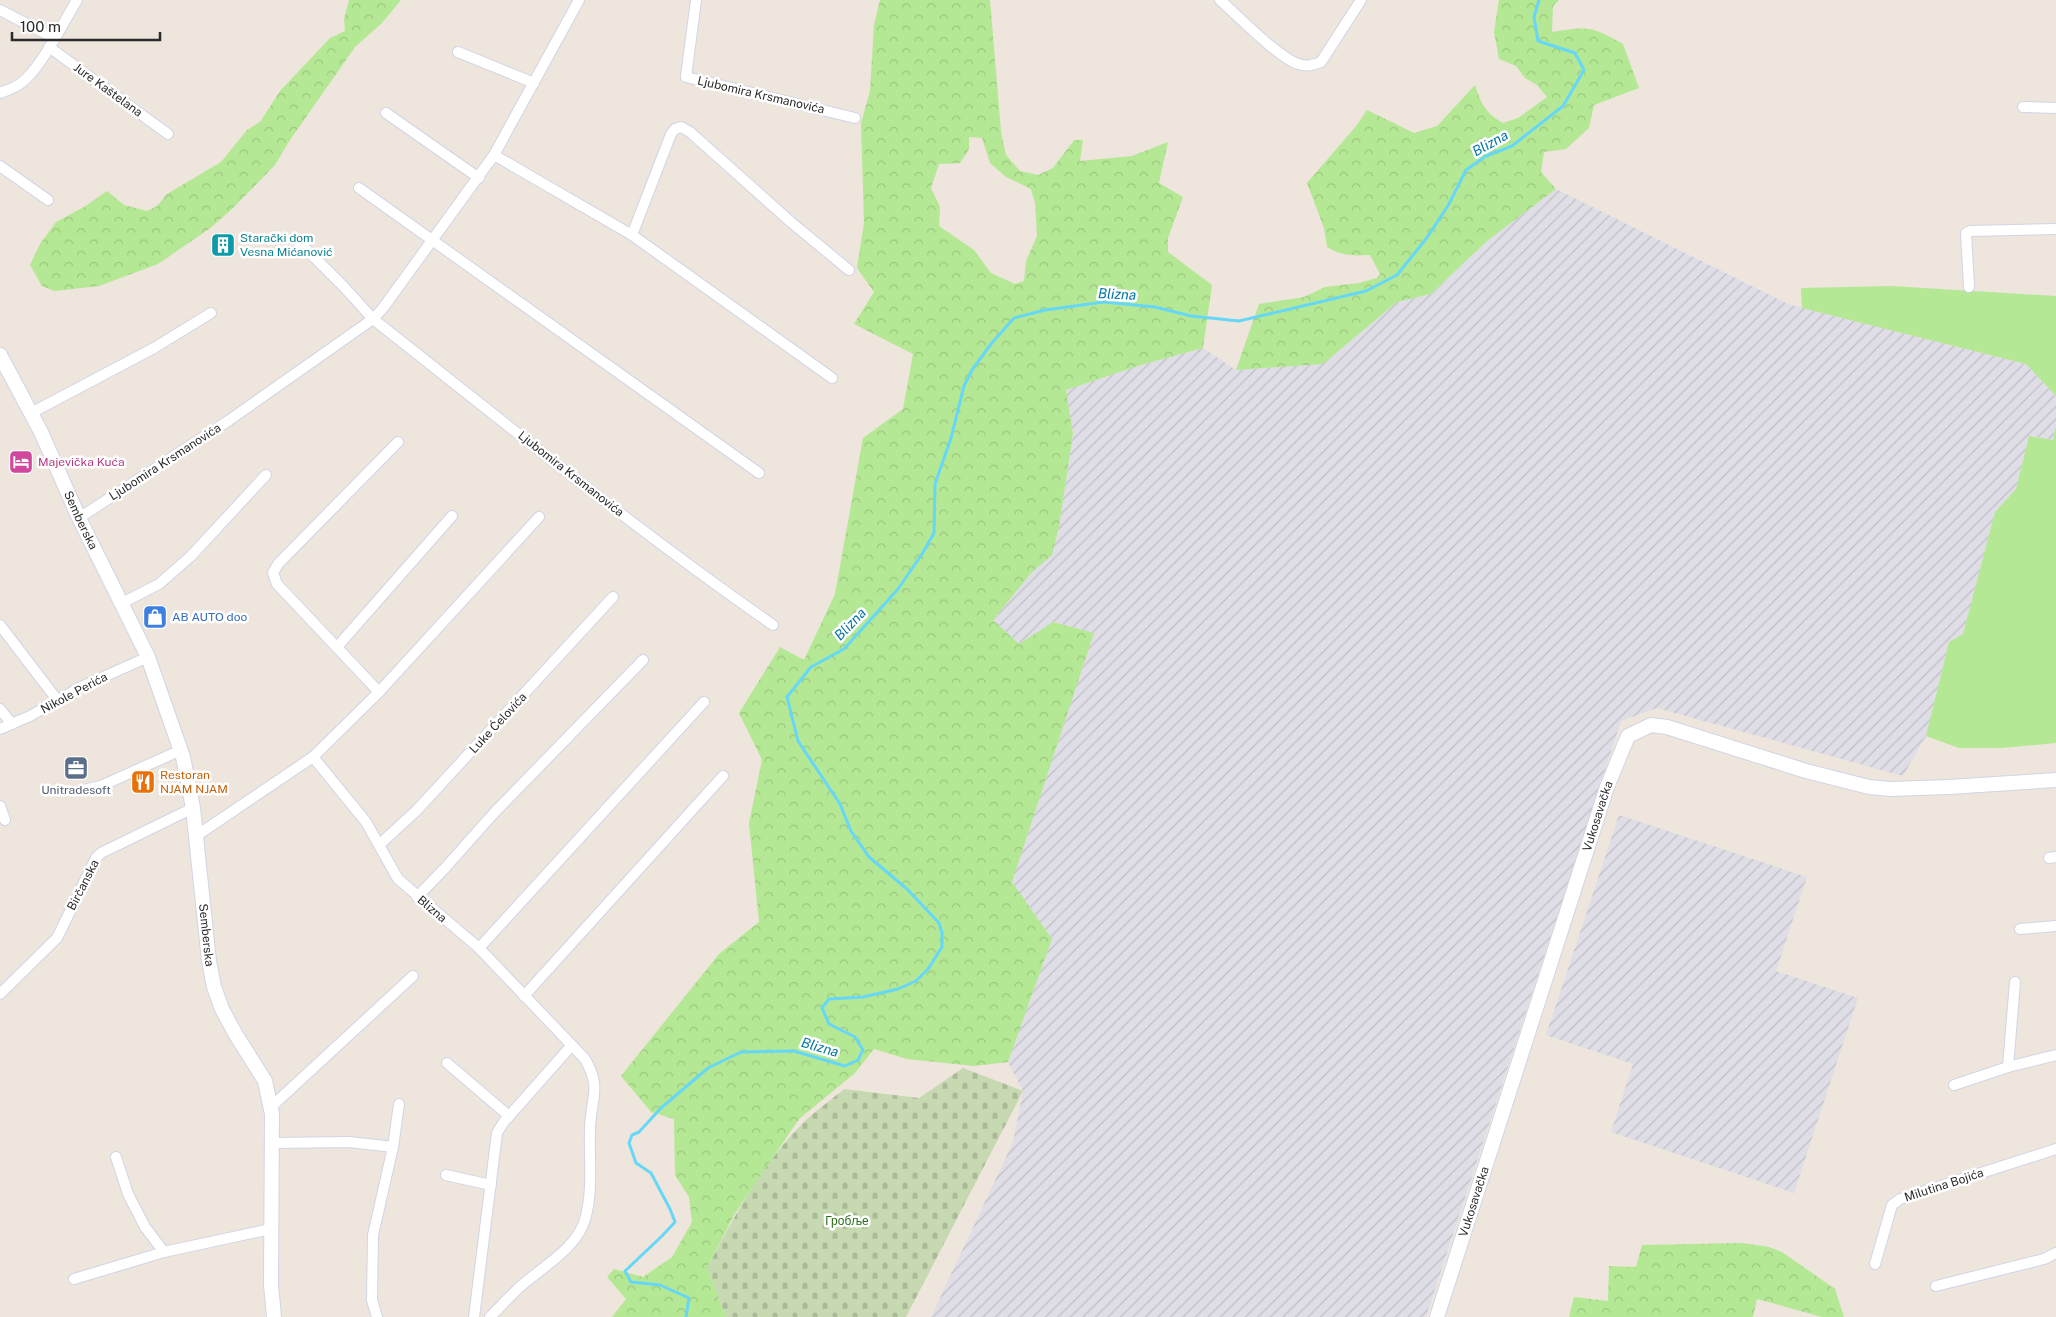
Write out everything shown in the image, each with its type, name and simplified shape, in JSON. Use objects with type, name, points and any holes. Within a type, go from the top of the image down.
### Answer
[{"type":"street","points":[[0,93],[14,88],[26,80],[49,47],[77,0]]},
{"type":"street","name":"Ljubomira Krsmanovića","points":[[79,518],[228,421],[373,319],[400,287],[494,155],[579,0]]},
{"type":"street","name":"Ljubomira Krsmanovića","points":[[696,0],[686,77],[855,118]]},
{"type":"street","points":[[1220,0],[1282,55],[1299,64],[1311,66],[1321,62],[1361,0]]},
{"type":"street","points":[[0,10],[54,38]]},
{"type":"street","name":"Jure Kaštelana","points":[[49,47],[168,134]]},
{"type":"street","points":[[458,52],[534,83]]},
{"type":"street","points":[[2023,107],[2056,108]]},
{"type":"street","points":[[386,114],[479,178]]},
{"type":"street","points":[[632,236],[671,134],[675,129],[681,127],[690,132],[792,224],[849,270]]},
{"type":"street","points":[[494,155],[632,236],[832,378]]},
{"type":"street","points":[[0,166],[48,200]]},
{"type":"street","points":[[360,188],[431,241],[759,473]]},
{"type":"street","points":[[1968,287],[1966,233],[1970,231],[2056,229]]},
{"type":"street","name":"Ljubomira Krsmanovića","points":[[298,241],[373,319],[573,477],[723,590],[773,625]]},
{"type":"street","points":[[32,412],[154,348],[212,313]]},
{"type":"street","name":"Semberska","points":[[0,356],[32,412],[79,518],[148,657],[182,750],[193,808],[209,961],[214,987],[236,1035],[265,1081],[271,1107],[271,1285],[274,1317]]},
{"type":"street","points":[[379,692],[277,584],[273,572],[278,564],[398,442]]},
{"type":"street","points":[[122,603],[165,579],[191,556],[266,475]]},
{"type":"street","points":[[337,647],[452,516]]},
{"type":"street","points":[[196,836],[313,757],[379,692],[539,517]]},
{"type":"street","name":"Luke Ćelovića","points":[[379,845],[417,810],[613,597]]},
{"type":"street","points":[[0,625],[58,701]]},
{"type":"street","name":"Nikole Perića","points":[[0,729],[30,716],[81,687],[148,657]]},
{"type":"street","points":[[417,897],[494,813],[642,660]]},
{"type":"street","points":[[478,948],[704,702]]},
{"type":"street","points":[[0,709],[12,724]]},
{"type":"street","name":"Vukosavačka","points":[[1437,1317],[1607,787],[1628,736],[1651,724],[1667,727],[1806,771],[1851,784],[1876,788],[1949,788],[2056,780]]},
{"type":"street","points":[[79,791],[101,786],[182,750]]},
{"type":"street","name":"Blizna","points":[[313,757],[366,822],[398,879],[478,948],[572,1044],[585,1058],[595,1081],[590,1126],[590,1197],[582,1227],[570,1245],[522,1285],[490,1317]]},
{"type":"street","points":[[524,996],[723,776]]},
{"type":"street","points":[[0,806],[5,820]]},
{"type":"street","name":"Birčanska","points":[[0,994],[57,938],[96,858],[101,853],[193,808]]},
{"type":"street","points":[[2020,929],[2056,926]]},
{"type":"street","points":[[271,1107],[413,976]]},
{"type":"street","points":[[2008,1067],[2016,982]]},
{"type":"street","points":[[474,1317],[497,1133],[509,1116],[572,1044]]},
{"type":"street","points":[[1954,1085],[2008,1067],[2056,1055]]},
{"type":"street","points":[[447,1063],[509,1116]]},
{"type":"street","points":[[377,1317],[372,1300],[373,1235],[393,1147],[399,1104]]},
{"type":"street","points":[[272,1143],[349,1142],[393,1147]]},
{"type":"street","name":"Milutina Bojića","points":[[1875,1264],[1892,1205],[1900,1199],[2056,1149]]},
{"type":"street","points":[[116,1157],[128,1194],[145,1227],[164,1252]]},
{"type":"street","points":[[446,1175],[491,1185]]},
{"type":"street","points":[[74,1279],[164,1252],[271,1228]]},
{"type":"street","points":[[1936,1286],[2044,1260],[2056,1253]]},
{"type":"shaded area","points":[[1556,189],[1788,304],[2026,364],[2056,396],[2056,425],[2053,440],[2029,436],[2016,489],[1995,512],[1963,634],[1949,642],[1926,736],[1903,776],[1657,708],[1621,721],[1426,1317],[931,1317],[1013,1142],[1023,1091],[1008,1062],[1052,939],[1012,882],[1094,633],[1053,622],[1019,644],[993,620],[1032,572],[1052,555],[1059,527],[1073,434],[1066,390],[1141,365],[1203,348],[1236,370],[1323,364],[1397,302],[1431,294],[1487,241]]},
{"type":"shaded area","points":[[1619,815],[1807,877],[1776,971],[1858,998],[1794,1193],[1611,1132],[1633,1064],[1546,1035]]},
{"type":"green space","points":[[349,0],[401,0],[382,23],[355,47],[290,140],[275,165],[231,210],[209,229],[158,264],[99,286],[54,291],[42,286],[30,265],[40,244],[56,222],[84,207],[107,191],[124,205],[147,211],[157,206],[167,194],[221,162],[247,130],[260,122],[280,91],[330,38],[345,31],[344,19]]},
{"type":"green space","points":[[880,0],[990,0],[1001,132],[1006,155],[1020,171],[1038,175],[1053,168],[1074,140],[1083,140],[1080,161],[1132,156],[1168,142],[1159,183],[1183,197],[1168,238],[1168,252],[1212,285],[1203,348],[1141,365],[1066,390],[1073,434],[1059,527],[1052,555],[1032,572],[993,620],[1019,644],[1053,622],[1094,633],[1012,882],[1052,939],[1008,1062],[974,1066],[907,1059],[874,1049],[855,1073],[799,1119],[734,1215],[707,1268],[726,1317],[612,1317],[626,1299],[607,1277],[614,1269],[643,1277],[672,1257],[692,1222],[689,1197],[675,1175],[674,1119],[651,1112],[621,1076],[719,954],[759,922],[749,823],[762,760],[739,713],[780,647],[804,660],[835,594],[863,438],[903,409],[913,354],[854,324],[874,292],[857,268],[864,223],[861,123],[870,91],[874,25]],"holes":[[[969,137],[982,138],[990,163],[1006,177],[1031,189],[1035,203],[1037,236],[1026,261],[1024,281],[1015,284],[991,273],[974,250],[939,226],[940,207],[931,188],[939,164],[960,163],[969,149]]]},
{"type":"green space","points":[[1499,0],[1559,0],[1553,6],[1552,32],[1582,28],[1589,29],[1623,44],[1639,88],[1594,105],[1589,128],[1566,149],[1544,152],[1541,172],[1556,189],[1487,241],[1431,294],[1397,302],[1323,364],[1236,370],[1259,304],[1304,297],[1325,287],[1359,283],[1377,278],[1380,274],[1370,255],[1348,255],[1327,247],[1324,228],[1307,183],[1357,125],[1367,110],[1414,133],[1437,126],[1475,85],[1484,107],[1503,123],[1518,118],[1547,97],[1537,85],[1525,78],[1516,66],[1499,59],[1494,32]]},
{"type":"green space","points":[[1892,286],[2056,296],[2056,396],[2026,364],[1802,308],[1801,288]]},
{"type":"green space","points":[[2056,425],[2056,743],[2001,748],[1959,748],[1926,736],[1949,642],[1963,634],[1995,512],[2016,489],[2029,436],[2053,440]]},
{"type":"green space","name":"Гробље","points":[[963,1068],[1023,1091],[906,1317],[726,1317],[707,1268],[749,1192],[774,1156],[803,1123],[844,1089],[919,1098]]},
{"type":"green space","points":[[1743,1243],[1769,1247],[1782,1252],[1835,1289],[1844,1317],[1822,1317],[1757,1299],[1753,1317],[1569,1317],[1574,1297],[1608,1301],[1609,1266],[1636,1267],[1642,1245]]},
{"type":"waterway","name":"Blizna","points":[[686,1317],[689,1298],[660,1285],[631,1282],[625,1271],[675,1222],[651,1173],[636,1163],[629,1143],[632,1135],[639,1132],[661,1108],[708,1068],[741,1052],[794,1051],[845,1066],[858,1060],[863,1050],[855,1037],[829,1024],[822,1008],[829,999],[863,997],[898,989],[916,981],[928,969],[942,947],[942,933],[939,923],[907,889],[869,857],[851,831],[840,804],[798,741],[787,697],[811,667],[844,649],[898,589],[934,533],[935,484],[951,438],[964,386],[972,370],[991,344],[1014,318],[1045,310],[1104,302],[1155,307],[1191,316],[1239,321],[1366,291],[1397,275],[1426,239],[1449,204],[1466,170],[1486,156],[1512,146],[1563,106],[1584,70],[1575,53],[1538,41],[1534,17],[1539,0]]},
{"type":"place","name":"Starački dom Vesna Mićanović","points":[[223,245]]},
{"type":"place","name":"Majevička Kuća","points":[[21,462]]},
{"type":"place","name":"AB AUTO doo","points":[[155,617]]},
{"type":"place","name":"Unitradesoft","points":[[76,768]]},
{"type":"place","name":"Restoran NJAM NJAM","points":[[143,782]]}]
